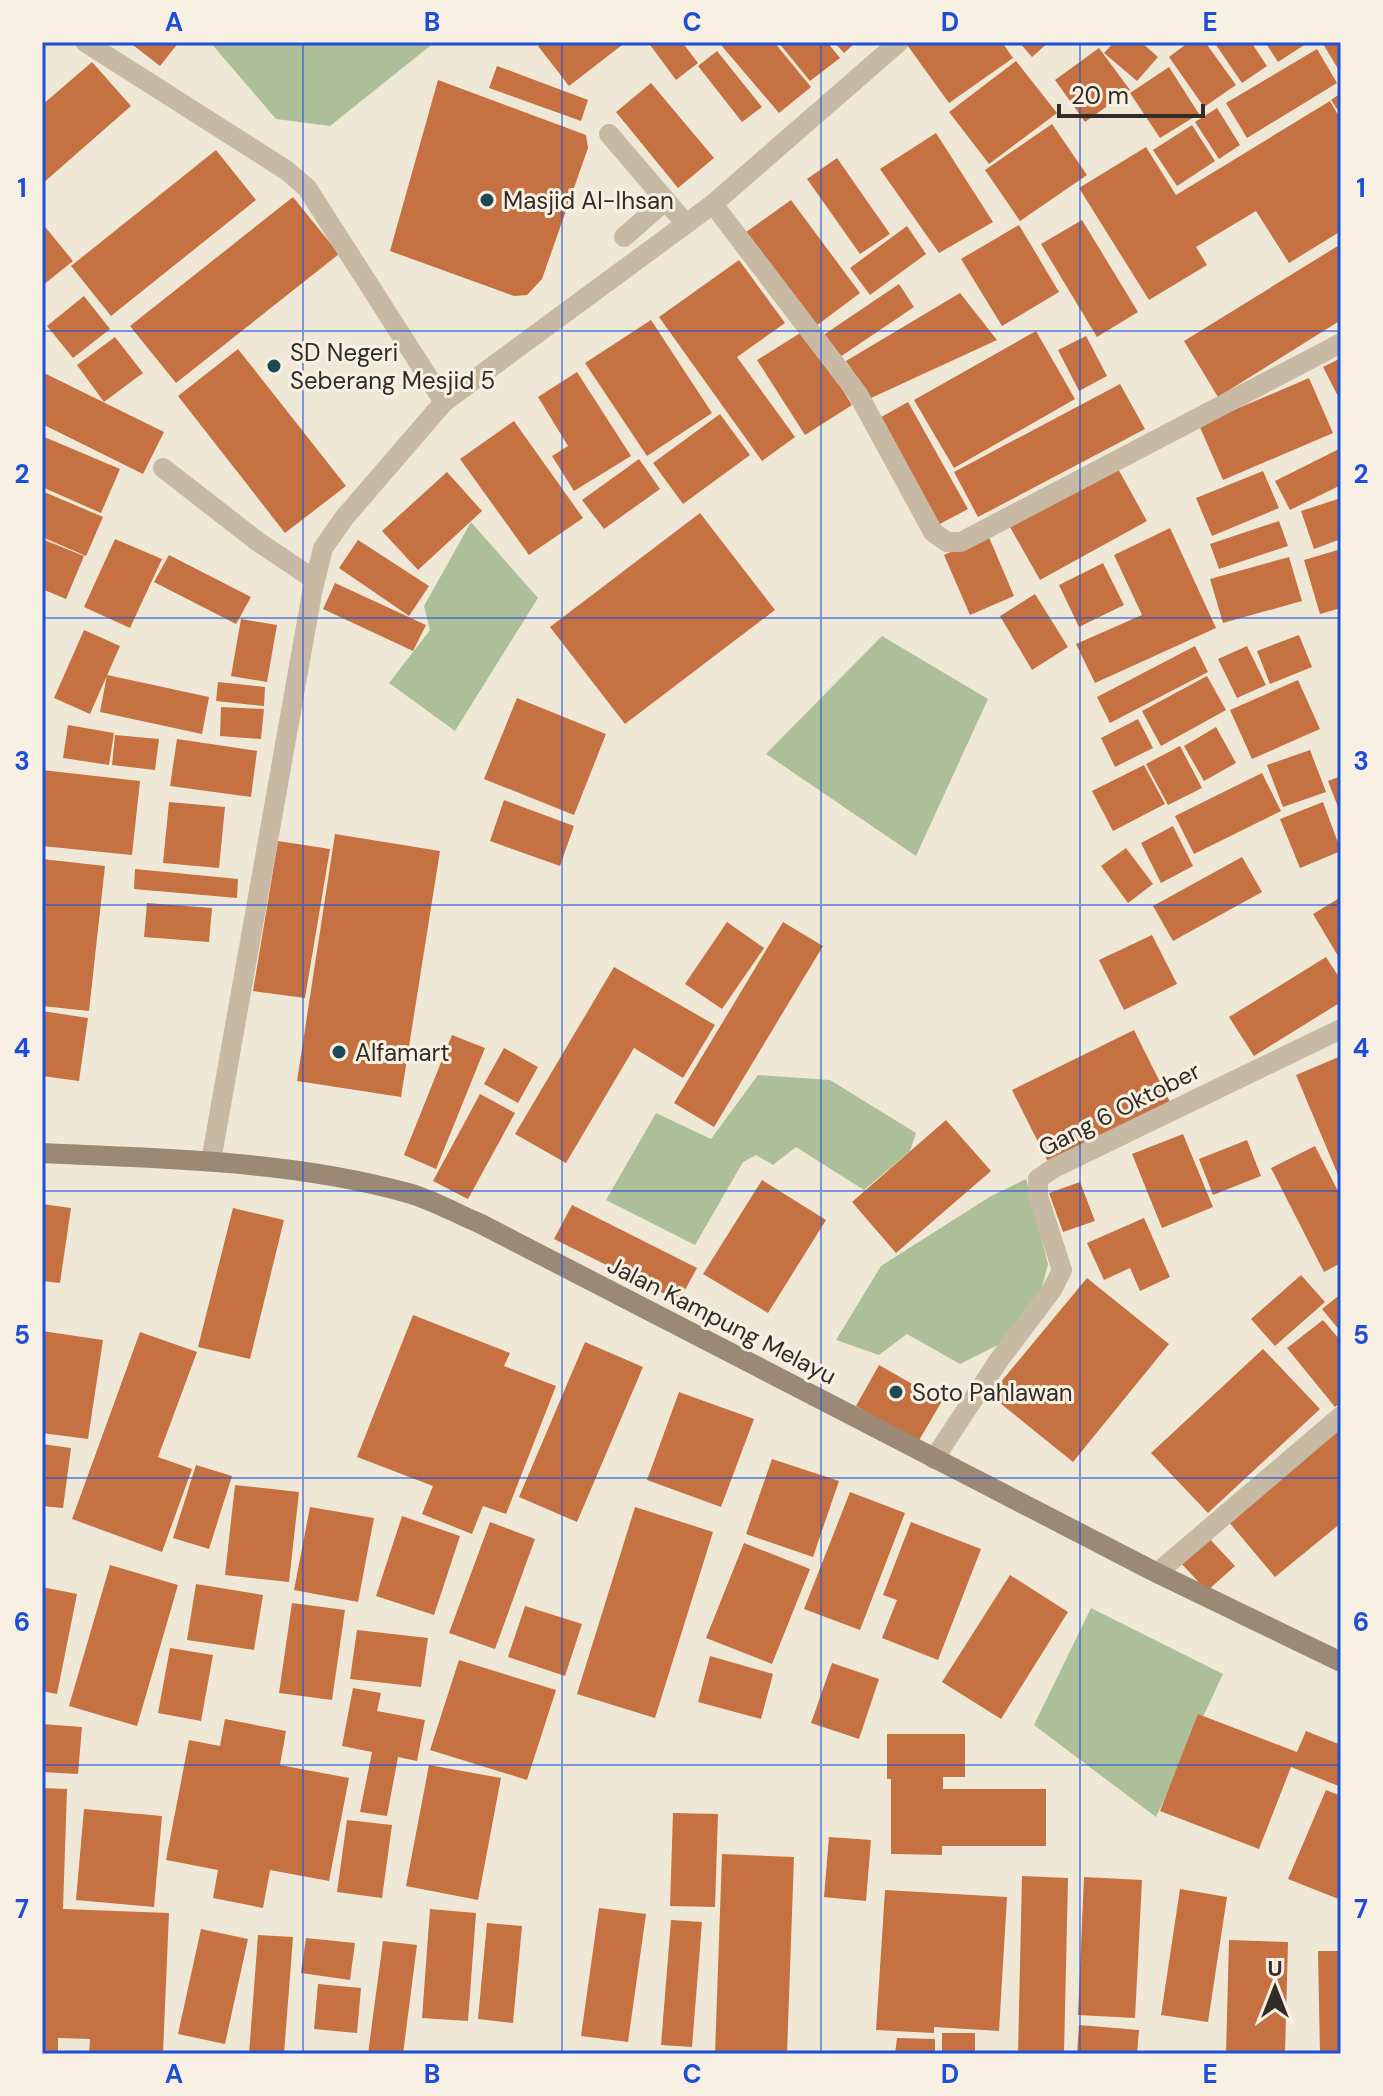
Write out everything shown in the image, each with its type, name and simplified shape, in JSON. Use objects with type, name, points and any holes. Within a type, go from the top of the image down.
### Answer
[{"type":"main road","name":"Jalan Kampung Melayu","points":[[42,1153],[211,1161],[311,1174],[409,1193],[481,1224],[1157,1573],[1341,1662]]},
{"type":"street","points":[[85,42],[286,170],[307,188],[444,402]]},
{"type":"street","points":[[211,1161],[323,548],[344,518],[444,402],[713,204],[899,42]]},
{"type":"street","points":[[609,134],[686,224]]},
{"type":"street","points":[[624,237],[666,200]]},
{"type":"street","points":[[713,204],[850,383],[933,532],[947,542],[961,542],[1341,343]]},
{"type":"street","points":[[163,468],[257,541],[315,580]]},
{"type":"street","name":"Gang 6 Oktober","points":[[934,1459],[999,1360],[1052,1290],[1062,1270],[1038,1196],[1038,1179],[1054,1168],[1341,1029]]},
{"type":"street","points":[[1157,1573],[1341,1416]]},
{"type":"green space","points":[[210,42],[435,42],[330,126],[276,119]]},
{"type":"green space","points":[[471,522],[538,598],[455,731],[389,683],[430,630],[424,606]]},
{"type":"green space","points":[[882,636],[988,699],[916,856],[766,754]]},
{"type":"green space","points":[[758,1075],[830,1080],[916,1133],[910,1151],[864,1190],[796,1147],[773,1165],[756,1155],[743,1162],[695,1245],[606,1200],[656,1113],[711,1139]]},
{"type":"green space","points":[[1026,1179],[1048,1264],[1038,1302],[1018,1335],[960,1364],[907,1334],[879,1355],[836,1340],[881,1266],[991,1196]]},
{"type":"green space","points":[[1091,1608],[1223,1674],[1156,1817],[1034,1725]]},
{"type":"building","points":[[129,42],[179,42],[160,66]]},
{"type":"building","points":[[543,42],[626,42],[569,86],[538,46]]},
{"type":"building","points":[[648,42],[682,42],[698,63],[676,80]]},
{"type":"building","points":[[724,42],[774,42],[811,87],[779,113],[721,45]]},
{"type":"building","points":[[778,42],[827,42],[840,58],[810,81]]},
{"type":"building","points":[[834,42],[856,42],[844,53]]},
{"type":"building","points":[[905,42],[1002,42],[1013,58],[949,103]]},
{"type":"building","points":[[1019,42],[1049,42],[1032,57]]},
{"type":"building","points":[[1114,42],[1141,42],[1158,57],[1137,81],[1104,53]]},
{"type":"building","points":[[1189,42],[1205,42],[1236,85],[1204,107],[1169,57]]},
{"type":"building","points":[[1214,42],[1251,42],[1267,66],[1242,83]]},
{"type":"building","points":[[1265,42],[1309,42],[1278,62]]},
{"type":"building","points":[[1322,42],[1341,42],[1341,74]]},
{"type":"building","points":[[1099,48],[1130,90],[1085,122],[1055,80]]},
{"type":"building","points":[[1317,49],[1337,83],[1247,138],[1226,103]]},
{"type":"building","points":[[717,51],[762,107],[742,122],[698,66]]},
{"type":"building","points":[[1016,61],[1057,113],[989,164],[949,112]]},
{"type":"building","points":[[92,62],[131,106],[42,184],[42,105]]},
{"type":"building","points":[[497,66],[588,100],[581,121],[489,88]]},
{"type":"building","points":[[1169,67],[1199,114],[1160,138],[1130,93]]},
{"type":"building","name":"Masjid Al-Ihsan","points":[[438,80],[586,135],[588,148],[542,279],[527,295],[514,296],[390,251]]},
{"type":"building","points":[[651,83],[714,158],[678,188],[616,112]]},
{"type":"building","points":[[1341,93],[1341,115],[1331,100]]},
{"type":"building","points":[[1330,101],[1341,120],[1341,231],[1289,263],[1256,211],[1196,247],[1207,265],[1149,300],[1079,188],[1146,147],[1176,195]]},
{"type":"building","points":[[1217,108],[1240,145],[1219,159],[1195,122]]},
{"type":"building","points":[[1052,124],[1087,175],[1020,221],[985,170]]},
{"type":"building","points":[[1192,125],[1215,161],[1177,186],[1153,150]]},
{"type":"building","points":[[936,133],[993,222],[939,253],[880,169]]},
{"type":"building","points":[[216,150],[256,200],[111,316],[71,266]]},
{"type":"building","points":[[837,158],[890,234],[860,254],[807,179]]},
{"type":"building","points":[[293,197],[339,254],[176,383],[130,326]]},
{"type":"building","points":[[791,200],[860,293],[812,329],[742,235]]},
{"type":"building","points":[[1082,220],[1138,312],[1097,337],[1041,244]]},
{"type":"building","points":[[42,223],[73,261],[42,286]]},
{"type":"building","points":[[1019,225],[1059,292],[1002,326],[961,259]]},
{"type":"building","points":[[907,226],[926,254],[870,295],[850,268]]},
{"type":"building","points":[[1341,244],[1341,320],[1218,397],[1184,341]]},
{"type":"building","points":[[739,260],[785,323],[737,357],[795,437],[762,461],[659,317]]},
{"type":"building","points":[[899,284],[914,307],[837,359],[822,336]]},
{"type":"building","points":[[960,293],[997,340],[871,398],[846,361]]},
{"type":"building","points":[[84,296],[110,329],[73,358],[47,326]]},
{"type":"building","points":[[651,320],[712,413],[647,456],[585,363]]},
{"type":"building","points":[[805,330],[852,405],[805,435],[757,360]]},
{"type":"building","points":[[1036,331],[1075,399],[954,468],[914,400]]},
{"type":"building","points":[[1086,336],[1107,376],[1079,391],[1058,350]]},
{"type":"building","points":[[115,337],[143,373],[104,402],[77,365]]},
{"type":"building","points":[[238,349],[346,486],[285,533],[178,396]]},
{"type":"building","points":[[1341,358],[1341,402],[1323,367]]},
{"type":"building","points":[[42,372],[164,432],[143,474],[42,424]]},
{"type":"building","points":[[577,372],[631,456],[574,491],[552,456],[568,446],[538,397]]},
{"type":"building","points":[[1309,378],[1333,433],[1223,480],[1199,425]]},
{"type":"building","points":[[1120,384],[1145,429],[978,517],[954,472]]},
{"type":"building","points":[[908,402],[968,509],[936,526],[876,420]]},
{"type":"building","points":[[720,414],[750,455],[683,504],[653,463]]},
{"type":"building","points":[[514,421],[583,518],[529,555],[460,459]]},
{"type":"building","points":[[42,436],[120,469],[101,513],[42,487]]},
{"type":"building","points":[[1341,448],[1341,485],[1290,510],[1275,481]]},
{"type":"building","points":[[639,459],[660,489],[604,529],[582,500]]},
{"type":"building","points":[[1117,467],[1147,521],[1040,580],[1010,527]]},
{"type":"building","points":[[1263,471],[1279,508],[1212,536],[1196,498]]},
{"type":"building","points":[[447,472],[482,511],[418,570],[382,531]]},
{"type":"building","points":[[42,491],[103,517],[86,556],[42,537]]},
{"type":"building","points":[[1341,498],[1341,539],[1314,549],[1301,511]]},
{"type":"building","points":[[700,513],[775,610],[625,724],[550,627]]},
{"type":"building","points":[[1279,521],[1288,546],[1219,569],[1210,544]]},
{"type":"building","points":[[1170,528],[1216,628],[1095,683],[1076,644],[1142,615],[1114,555]]},
{"type":"building","points":[[988,535],[1014,596],[970,615],[944,555]]},
{"type":"building","points":[[42,539],[84,556],[66,599],[42,589]]},
{"type":"building","points":[[115,539],[162,559],[130,628],[84,607]]},
{"type":"building","points":[[358,540],[429,586],[409,616],[339,568]]},
{"type":"building","points":[[1341,549],[1341,608],[1320,614],[1304,560]]},
{"type":"building","points":[[169,555],[251,597],[236,624],[154,582]]},
{"type":"building","points":[[1289,557],[1302,601],[1223,623],[1210,579]]},
{"type":"building","points":[[1103,563],[1124,605],[1079,627],[1059,585]]},
{"type":"building","points":[[335,583],[426,625],[413,651],[323,609]]},
{"type":"building","points":[[1035,594],[1068,647],[1032,670],[1000,616]]},
{"type":"building","points":[[241,619],[277,625],[267,682],[231,676]]},
{"type":"building","points":[[84,630],[120,646],[90,714],[54,698]]},
{"type":"building","points":[[1299,635],[1312,667],[1270,684],[1257,651]]},
{"type":"building","points":[[1195,646],[1208,672],[1110,723],[1097,697]]},
{"type":"building","points":[[1247,646],[1266,685],[1237,698],[1218,659]]},
{"type":"building","points":[[107,675],[209,697],[202,734],[100,712]]},
{"type":"building","points":[[1207,676],[1226,710],[1161,746],[1142,711]]},
{"type":"building","points":[[1298,680],[1320,729],[1252,759],[1230,710]]},
{"type":"building","points":[[218,682],[265,687],[264,706],[216,701]]},
{"type":"building","points":[[517,698],[606,734],[574,815],[484,779]]},
{"type":"building","points":[[221,707],[264,709],[261,739],[220,736]]},
{"type":"building","points":[[1138,719],[1153,748],[1115,767],[1101,738]]},
{"type":"building","points":[[68,725],[114,733],[109,765],[63,758]]},
{"type":"building","points":[[1216,727],[1236,763],[1204,781],[1184,746]]},
{"type":"building","points":[[115,735],[159,739],[155,770],[112,765]]},
{"type":"building","points":[[177,739],[257,751],[251,797],[170,786]]},
{"type":"building","points":[[1180,746],[1202,788],[1168,805],[1146,764]]},
{"type":"building","points":[[1310,750],[1326,792],[1283,807],[1267,765]]},
{"type":"building","points":[[1144,765],[1165,804],[1113,831],[1092,791]]},
{"type":"building","points":[[42,770],[140,781],[132,855],[42,846]]},
{"type":"building","points":[[1262,773],[1281,811],[1194,854],[1175,816]]},
{"type":"building","points":[[1341,776],[1341,806],[1338,807],[1328,781]]},
{"type":"building","points":[[504,800],[574,826],[560,866],[490,841]]},
{"type":"building","points":[[169,802],[225,807],[219,868],[163,863]]},
{"type":"building","points":[[1323,802],[1341,851],[1300,868],[1280,819]]},
{"type":"building","points":[[1173,826],[1193,866],[1161,883],[1141,843]]},
{"type":"building","points":[[335,834],[440,851],[401,1097],[297,1081]]},
{"type":"building","points":[[278,841],[330,849],[305,998],[253,991]]},
{"type":"building","points":[[1126,848],[1153,884],[1128,903],[1101,866]]},
{"type":"building","points":[[1242,857],[1262,892],[1173,941],[1153,906]]},
{"type":"building","points":[[42,859],[105,866],[89,1011],[42,1006]]},
{"type":"building","points":[[135,869],[238,879],[237,898],[134,889]]},
{"type":"building","points":[[1341,897],[1341,961],[1313,914]]},
{"type":"building","points":[[147,903],[212,908],[209,942],[144,937]]},
{"type":"building","points":[[727,922],[764,948],[722,1009],[685,984]]},
{"type":"building","points":[[783,922],[823,946],[714,1127],[674,1103]]},
{"type":"building","points":[[1152,935],[1177,984],[1124,1010],[1099,960]]},
{"type":"building","points":[[1326,957],[1341,980],[1341,1002],[1254,1056],[1229,1017]]},
{"type":"building","points":[[614,967],[715,1025],[683,1078],[634,1048],[566,1163],[515,1134]]},
{"type":"building","points":[[42,1011],[88,1018],[79,1081],[42,1076]]},
{"type":"building","points":[[1134,1030],[1170,1102],[1048,1162],[1012,1090]]},
{"type":"building","points":[[452,1035],[485,1048],[436,1169],[404,1155]]},
{"type":"building","points":[[504,1048],[538,1067],[518,1103],[484,1084]]},
{"type":"building","points":[[1341,1056],[1341,1182],[1296,1075]]},
{"type":"building","points":[[480,1094],[515,1113],[468,1199],[433,1181]]},
{"type":"building","points":[[946,1120],[991,1171],[896,1253],[852,1202]]},
{"type":"building","points":[[1183,1134],[1213,1207],[1162,1228],[1132,1154]]},
{"type":"building","points":[[1247,1140],[1261,1176],[1213,1195],[1199,1159]]},
{"type":"building","points":[[1315,1146],[1341,1197],[1341,1263],[1324,1272],[1271,1168]]},
{"type":"building","points":[[762,1180],[826,1220],[768,1313],[703,1274]]},
{"type":"building","points":[[1080,1182],[1095,1221],[1063,1232],[1049,1193]]},
{"type":"building","points":[[42,1204],[71,1208],[60,1283],[42,1281]]},
{"type":"building","points":[[572,1205],[697,1268],[679,1301],[554,1239]]},
{"type":"building","points":[[233,1208],[284,1220],[250,1359],[198,1347]]},
{"type":"building","points":[[1144,1218],[1170,1277],[1140,1291],[1130,1268],[1104,1280],[1087,1243]]},
{"type":"building","points":[[1301,1275],[1325,1302],[1275,1346],[1251,1319]]},
{"type":"building","points":[[1087,1278],[1169,1344],[1073,1462],[990,1395]]},
{"type":"building","points":[[1341,1294],[1341,1332],[1322,1309]]},
{"type":"building","points":[[413,1315],[510,1353],[504,1366],[556,1386],[506,1514],[483,1506],[472,1534],[422,1514],[433,1486],[357,1457]]},
{"type":"building","points":[[1323,1320],[1341,1341],[1341,1402],[1335,1407],[1287,1348]]},
{"type":"building","points":[[42,1331],[103,1340],[88,1439],[42,1433]]},
{"type":"building","points":[[140,1332],[197,1352],[158,1457],[192,1469],[162,1552],[72,1519]]},
{"type":"building","points":[[585,1342],[643,1367],[577,1522],[519,1497]]},
{"type":"building","points":[[1263,1349],[1320,1409],[1208,1513],[1151,1453]]},
{"type":"building","points":[[879,1365],[942,1401],[918,1442],[856,1406]]},
{"type":"building","points":[[679,1392],[754,1419],[721,1507],[647,1480]]},
{"type":"building","points":[[1341,1429],[1341,1523],[1275,1577],[1228,1521]]},
{"type":"building","points":[[42,1444],[71,1448],[63,1508],[42,1506]]},
{"type":"building","points":[[772,1459],[839,1481],[813,1557],[746,1534]]},
{"type":"building","points":[[196,1465],[232,1476],[209,1549],[173,1538]]},
{"type":"building","points":[[235,1485],[299,1492],[289,1582],[225,1575]]},
{"type":"building","points":[[850,1492],[905,1513],[860,1630],[804,1609]]},
{"type":"building","points":[[310,1507],[374,1518],[358,1602],[294,1590]]},
{"type":"building","points":[[635,1507],[713,1532],[655,1718],[577,1694]]},
{"type":"building","points":[[402,1516],[460,1536],[434,1615],[376,1596]]},
{"type":"building","points":[[490,1522],[535,1539],[495,1649],[449,1633]]},
{"type":"building","points":[[911,1522],[981,1549],[938,1660],[882,1638],[897,1600],[883,1595]]},
{"type":"building","points":[[1207,1536],[1235,1566],[1207,1591],[1179,1561]]},
{"type":"building","points":[[744,1543],[810,1569],[772,1664],[706,1638]]},
{"type":"building","points":[[110,1565],[178,1585],[137,1726],[69,1706]]},
{"type":"building","points":[[1010,1575],[1068,1612],[1001,1719],[942,1682]]},
{"type":"building","points":[[196,1584],[263,1595],[254,1650],[187,1640]]},
{"type":"building","points":[[42,1587],[77,1594],[57,1694],[42,1691]]},
{"type":"building","points":[[292,1603],[345,1610],[332,1700],[279,1693]]},
{"type":"building","points":[[525,1606],[582,1624],[565,1676],[508,1657]]},
{"type":"building","points":[[357,1630],[428,1638],[421,1687],[350,1679]]},
{"type":"building","points":[[170,1648],[213,1655],[201,1721],[158,1713]]},
{"type":"building","points":[[710,1656],[773,1674],[761,1719],[698,1702]]},
{"type":"building","points":[[459,1660],[556,1690],[527,1780],[430,1750]]},
{"type":"building","points":[[832,1663],[879,1679],[859,1739],[811,1723]]},
{"type":"building","points":[[353,1688],[381,1693],[377,1711],[425,1720],[417,1761],[398,1757],[387,1816],[360,1812],[372,1752],[342,1746]]},
{"type":"building","points":[[1198,1714],[1297,1752],[1306,1731],[1341,1745],[1341,1787],[1291,1767],[1259,1849],[1160,1811]]},
{"type":"building","points":[[225,1719],[286,1731],[280,1765],[349,1778],[329,1881],[270,1870],[263,1908],[213,1898],[218,1870],[166,1860],[189,1740],[220,1746]]},
{"type":"building","points":[[42,1724],[82,1727],[78,1774],[42,1772]]},
{"type":"building","points":[[887,1734],[965,1734],[965,1777],[943,1777],[943,1789],[1046,1789],[1046,1846],[942,1846],[942,1855],[891,1854],[891,1779],[887,1779]]},
{"type":"building","points":[[429,1765],[501,1778],[478,1900],[406,1886]]},
{"type":"building","points":[[42,1788],[67,1789],[63,1909],[169,1913],[163,2053],[89,2054],[90,2039],[58,2038],[58,2054],[42,2054]]},
{"type":"building","points":[[1326,1790],[1341,1796],[1341,1900],[1288,1879]]},
{"type":"building","points":[[84,1809],[162,1816],[154,1907],[76,1900]]},
{"type":"building","points":[[673,1813],[718,1814],[715,1907],[670,1906]]},
{"type":"building","points":[[347,1820],[392,1825],[382,1898],[337,1892]]},
{"type":"building","points":[[829,1837],[871,1840],[866,1901],[824,1897]]},
{"type":"building","points":[[722,1854],[794,1857],[787,2054],[715,2054]]},
{"type":"building","points":[[1022,1876],[1068,1878],[1064,2054],[1018,2054]]},
{"type":"building","points":[[1084,1877],[1142,1880],[1135,2018],[1078,2015]]},
{"type":"building","points":[[1180,1889],[1227,1897],[1208,2022],[1161,2015]]},
{"type":"building","points":[[885,1890],[1007,1897],[999,2031],[934,2027],[934,2033],[876,2030]]},
{"type":"building","points":[[599,1908],[646,1914],[628,2042],[581,2036]]},
{"type":"building","points":[[430,1909],[476,1913],[468,2021],[422,2018]]},
{"type":"building","points":[[671,1920],[702,1922],[692,2047],[661,2045]]},
{"type":"building","points":[[487,1923],[522,1926],[513,2023],[478,2019]]},
{"type":"building","points":[[201,1929],[248,1939],[225,2044],[178,2034]]},
{"type":"building","points":[[258,1935],[293,1937],[284,2054],[249,2054]]},
{"type":"building","points":[[306,1938],[355,1943],[350,1980],[301,1973]]},
{"type":"building","points":[[1229,1940],[1288,1942],[1285,2054],[1226,2054]]},
{"type":"building","points":[[383,1941],[417,1945],[403,2054],[368,2054]]},
{"type":"building","points":[[1318,1951],[1341,1951],[1341,2054],[1320,2054]]},
{"type":"building","points":[[318,1984],[361,1988],[357,2033],[314,2029]]},
{"type":"building","points":[[1079,2025],[1139,2030],[1137,2054],[1077,2054]]},
{"type":"building","points":[[942,2033],[975,2033],[975,2054],[942,2054]]},
{"type":"building","points":[[897,2038],[935,2039],[935,2054],[895,2054]]},
{"type":"place","name":"Masjid Al-Ihsan","points":[[487,200]]},
{"type":"place","name":"SD Negeri Seberang Mesjid 5","points":[[274,366]]},
{"type":"place","name":"Alfamart","points":[[339,1052]]},
{"type":"place","name":"Soto Pahlawan","points":[[896,1392]]}]
